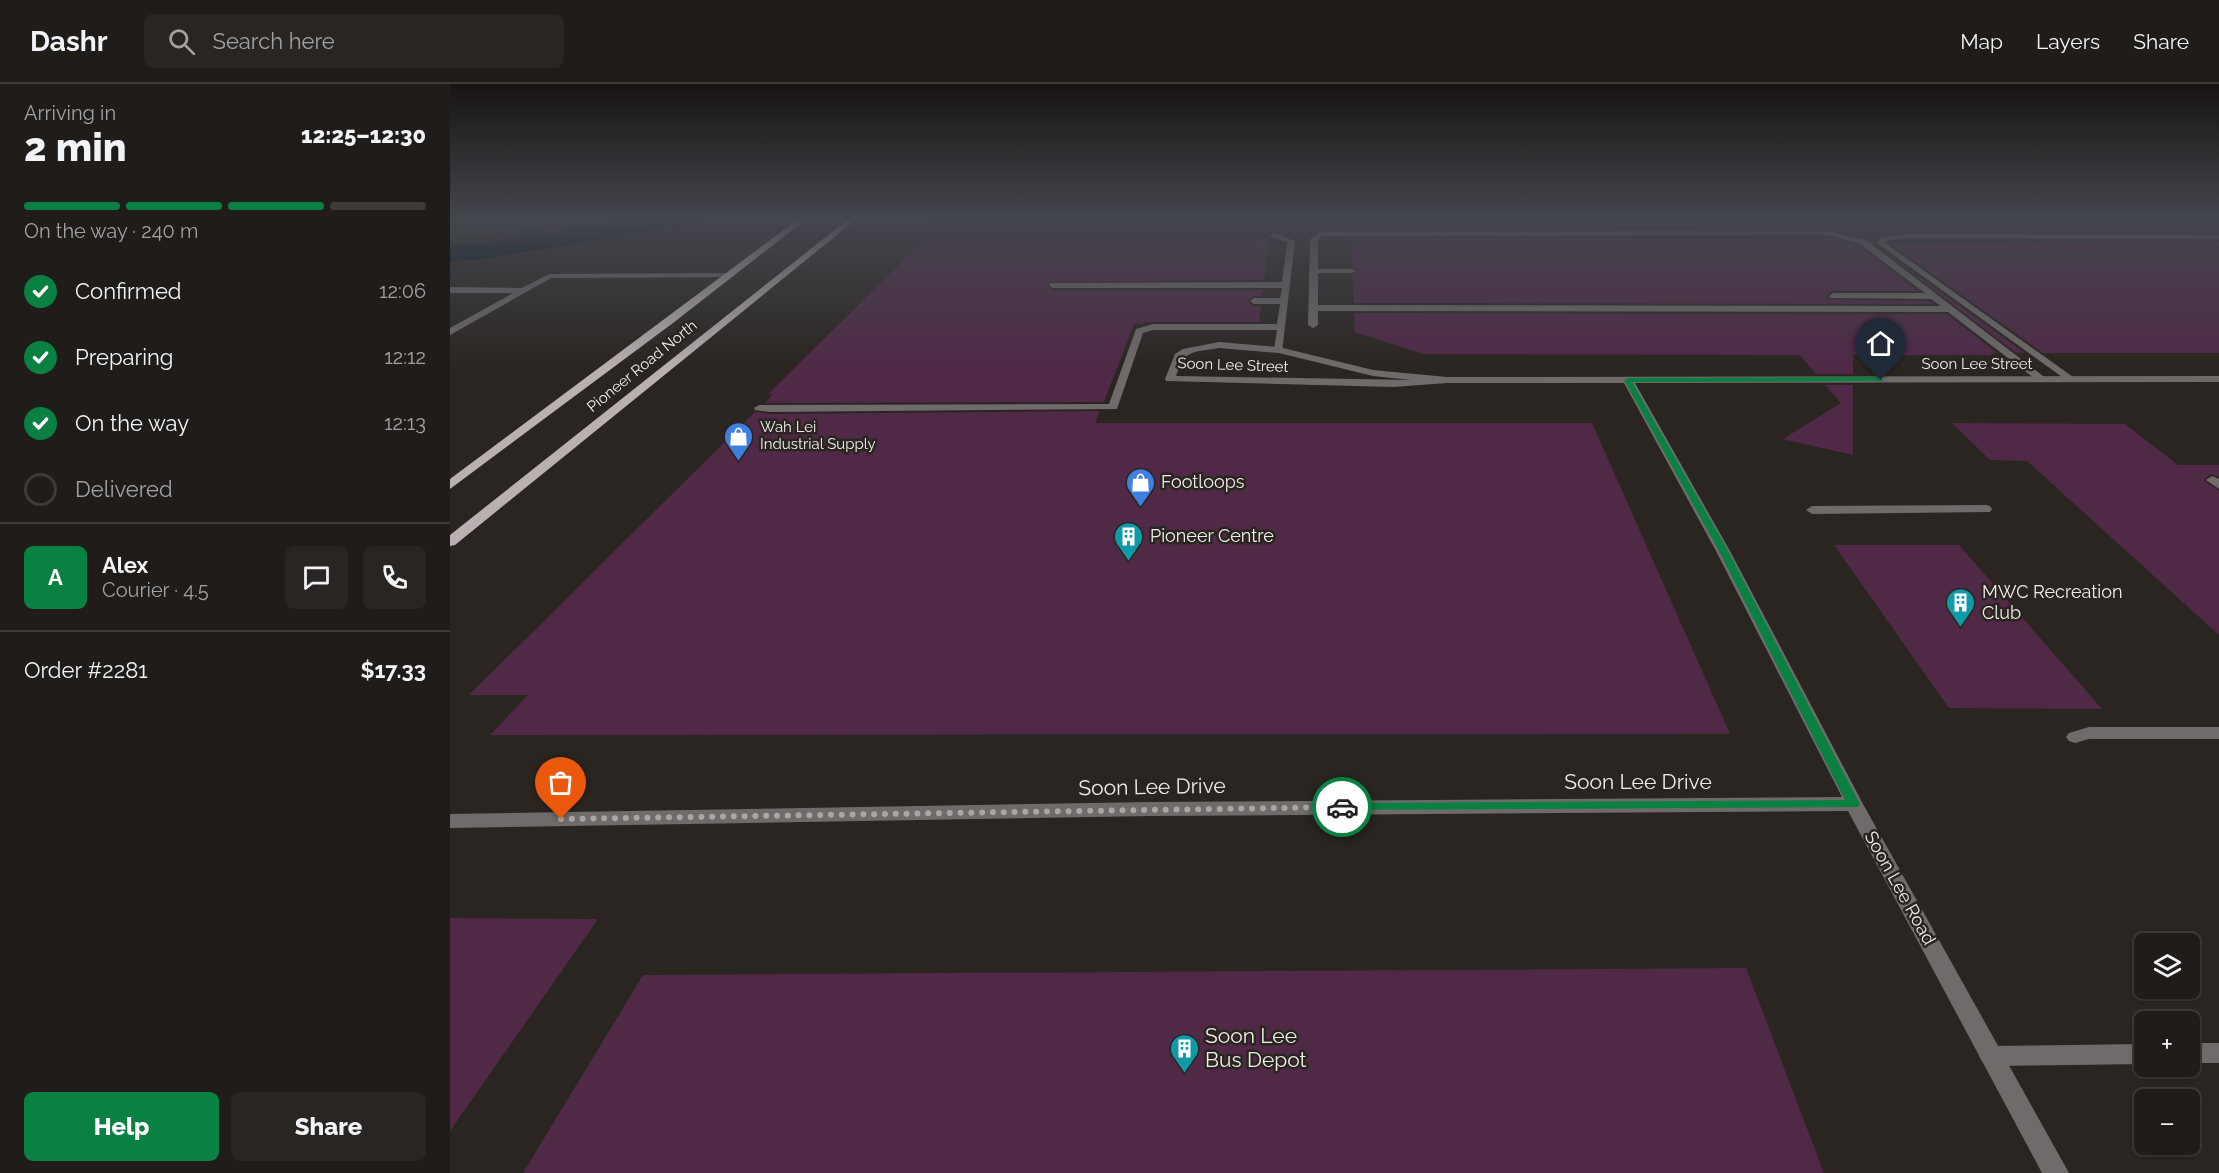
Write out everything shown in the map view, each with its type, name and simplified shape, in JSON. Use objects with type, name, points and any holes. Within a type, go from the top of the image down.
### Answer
[{"type":"main road","name":"Pioneer Road North","points":[[450,484],[738,268]]},
{"type":"main road","name":"Pioneer Road North","points":[[450,542],[792,268]]},
{"type":"street","points":[[1279,350],[1288,268]]},
{"type":"street","points":[[1313,325],[1314,268]]},
{"type":"street","points":[[1895,268],[2042,379]]},
{"type":"street","points":[[1915,268],[2069,379]]},
{"type":"street","points":[[1314,271],[1352,271]]},
{"type":"street","points":[[1886,273],[1902,273]]},
{"type":"street","points":[[450,332],[544,278],[555,276],[729,275]]},
{"type":"street","points":[[1053,285],[1287,280]]},
{"type":"street","points":[[450,290],[525,290]]},
{"type":"street","points":[[1833,296],[1932,296]]},
{"type":"street","points":[[1254,301],[1285,302]]},
{"type":"street","points":[[1314,308],[1950,309]]},
{"type":"street","points":[[759,408],[782,410],[1113,407],[1139,331],[1153,327],[1282,327]]},
{"type":"street","name":"Soon Lee Street","points":[[1447,380],[1373,373],[1279,350],[1219,345],[1186,351],[1178,357],[1170,379],[1394,384],[1447,380],[2219,379]]},
{"type":"street","name":"Soon Lee Road","points":[[1628,380],[1723,551],[1854,804],[2056,1173]]},
{"type":"street","points":[[1812,510],[1986,509]]},
{"type":"street","points":[[2075,737],[2089,733],[2211,733]]},
{"type":"street","name":"Soon Lee Drive","points":[[450,821],[1145,810],[1854,804]]},
{"type":"street","points":[[2200,1053],[2219,1053]]},
{"type":"street","points":[[1991,1056],[2134,1054]]},
{"type":"building","points":[[896,268],[1266,268],[1264,280],[1048,282],[1047,286],[1053,290],[1263,290],[1262,296],[1253,296],[1248,301],[1253,306],[1261,306],[1259,322],[1134,324],[1104,402],[765,403],[773,394],[768,394]]},
{"type":"building","points":[[1354,268],[1888,268],[1918,291],[1833,291],[1827,295],[1828,299],[1930,301],[1934,304],[1354,303],[1352,275],[1358,270]]},
{"type":"building","points":[[1905,268],[2025,353],[2016,353]]},
{"type":"building","points":[[1924,268],[2219,268],[2219,353],[2043,353]]},
{"type":"building","points":[[1354,313],[1947,314],[1997,353],[1990,353],[1994,355],[1853,355],[1853,374],[1816,374],[1800,355],[1423,354],[1355,332]]},
{"type":"building","points":[[1825,385],[1853,385],[1853,455],[1783,439],[1841,403]]},
{"type":"building","name":"Pioneer Centre","points":[[1100,411],[1095,423],[1592,423],[1730,734],[490,735],[528,695],[469,695],[755,412],[770,414]]},
{"type":"building","points":[[1952,423],[2125,424],[2178,465],[2219,465],[2219,477],[2211,474],[2204,480],[2219,491],[2219,635],[2027,461],[1990,460]]},
{"type":"building","name":"MWC Recreation Club","points":[[1834,545],[1959,545],[2102,709],[1949,708]]},
{"type":"building","points":[[450,918],[598,919],[450,1131]]},
{"type":"building","name":"Soon Lee Bus Depot","points":[[1746,968],[1824,1173],[523,1173],[643,975]]},
{"type":"way so far","points":[[561,819],[1342,807]]},
{"type":"place","name":"Wah Lei Industrial Supply","points":[[739,462]]},
{"type":"place","name":"Footloops","points":[[1140,508]]},
{"type":"place","name":"Pioneer Centre","points":[[1129,562]]},
{"type":"place","name":"MWC Recreation Club","points":[[1961,628]]},
{"type":"place","name":"Soon Lee Bus Depot","points":[[1184,1074]]},
{"type":"route","points":[[1342,807],[1854,804],[1723,551],[1628,380],[1881,380]]}]
